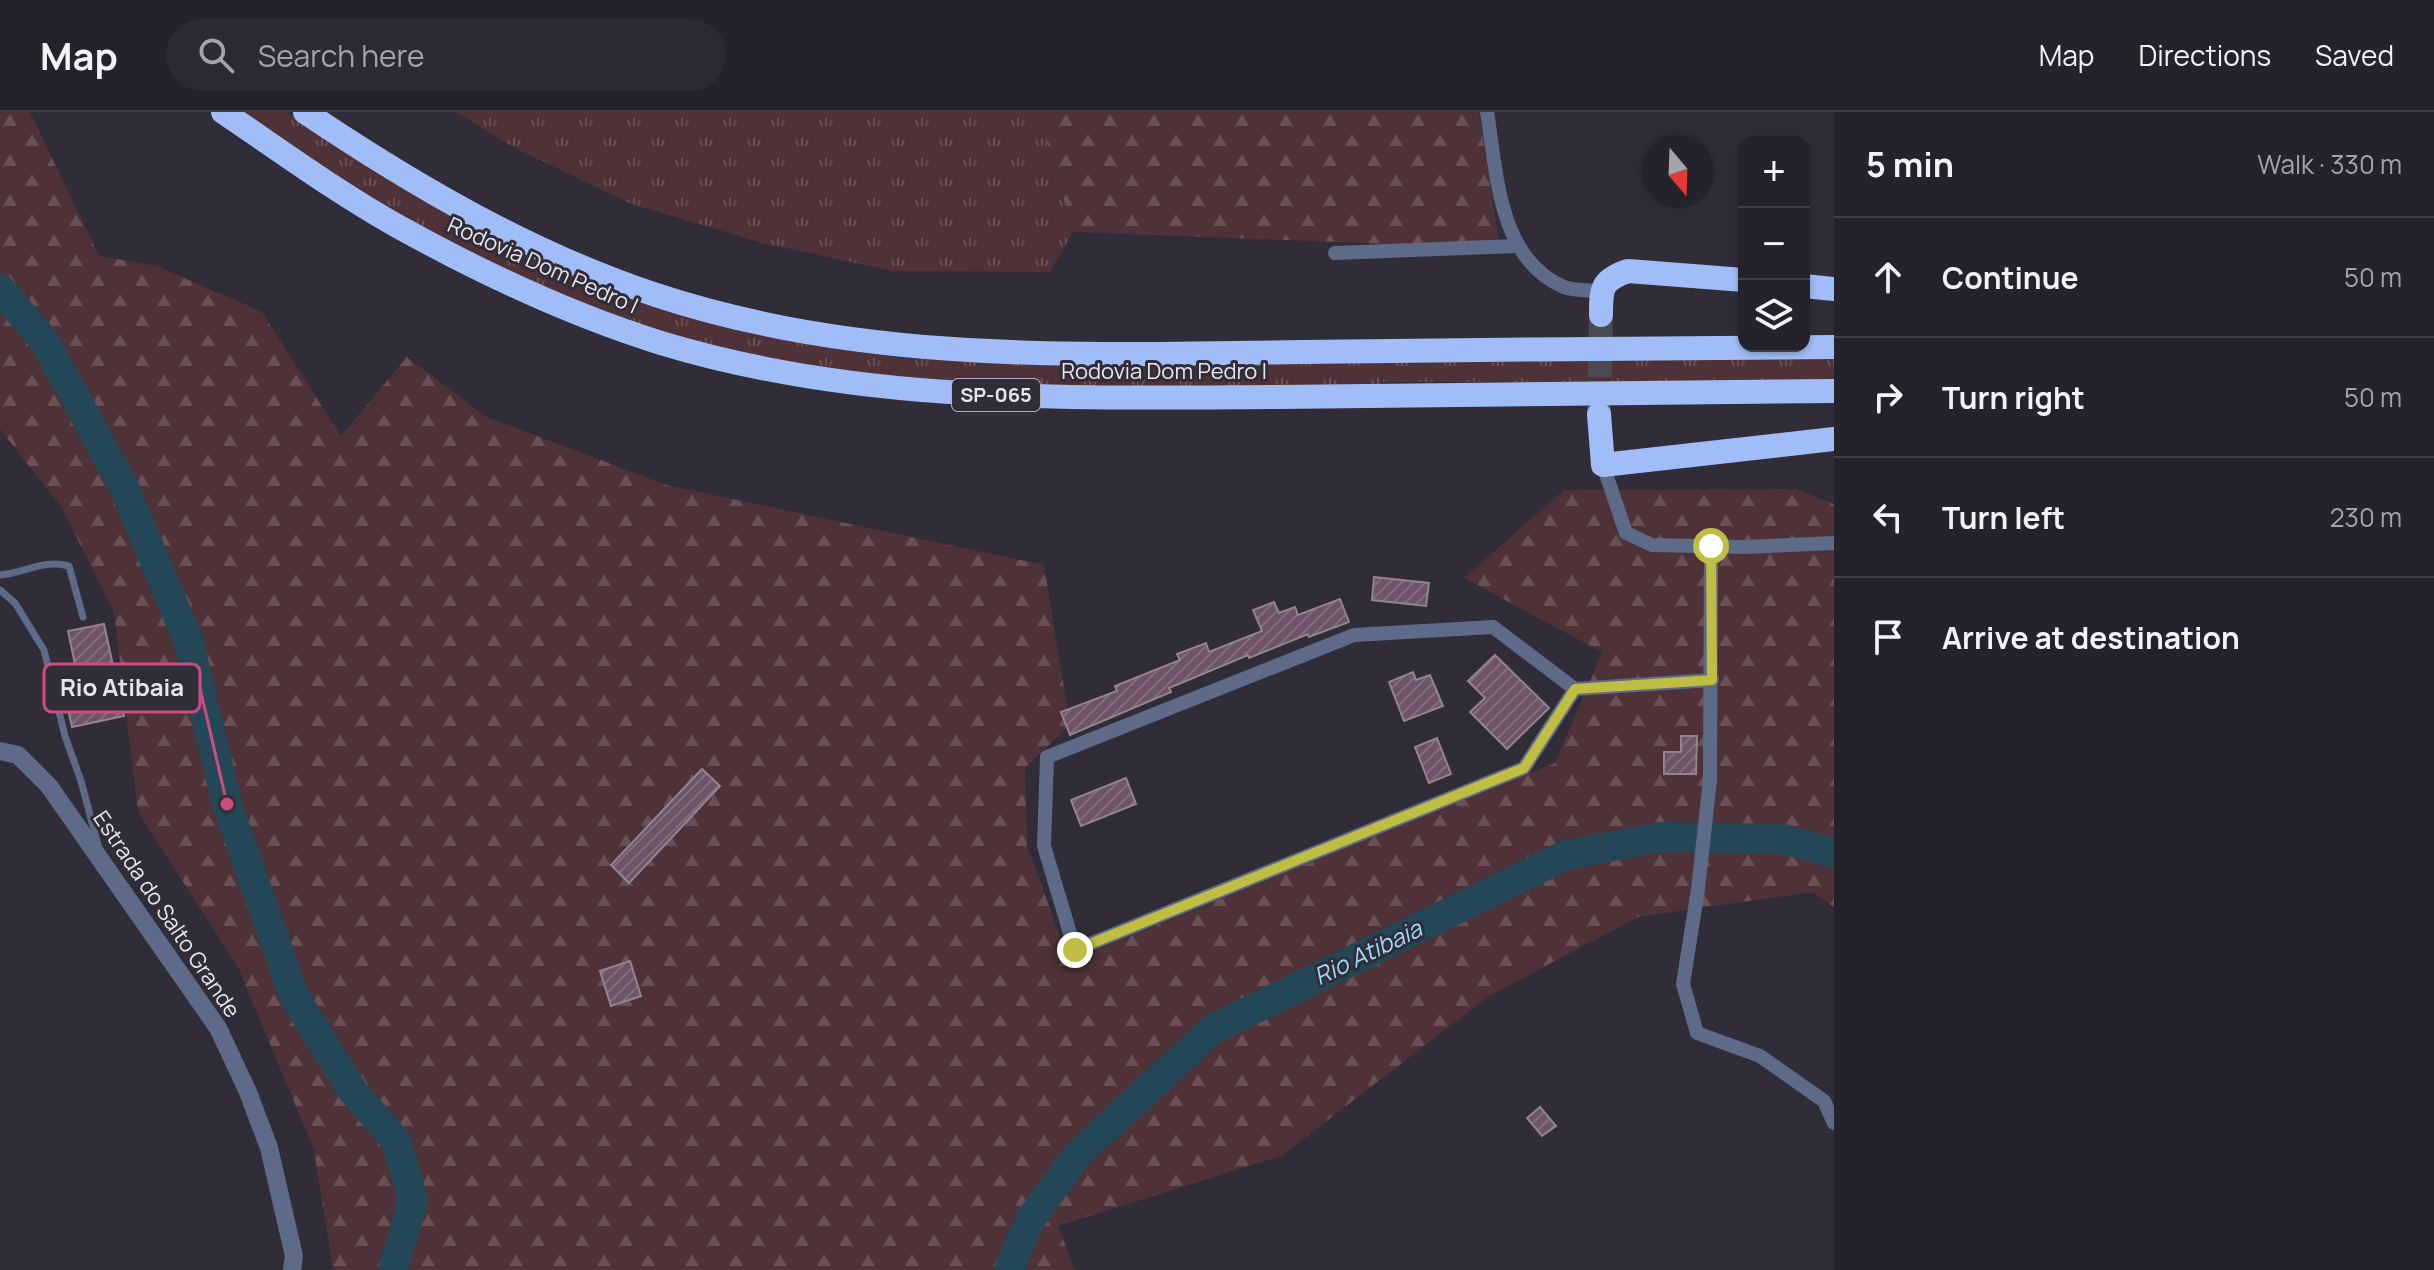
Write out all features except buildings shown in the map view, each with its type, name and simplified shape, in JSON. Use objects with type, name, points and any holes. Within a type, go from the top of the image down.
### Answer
[{"type":"highway","name":"Rodovia Dom Pedro I","points":[[223,112],[397,226],[521,288],[658,342],[736,364],[806,378],[960,394],[1096,398],[1834,391]]},
{"type":"highway","name":"Rodovia Dom Pedro I","points":[[305,112],[460,210],[605,277],[716,312],[870,342],[939,350],[1100,355],[1834,347]]},
{"type":"highway","points":[[1601,315],[1601,291],[1611,276],[1628,271],[1738,280]]},
{"type":"highway","points":[[1810,287],[1834,289]]},
{"type":"highway","points":[[1599,414],[1603,465],[1834,439]]},
{"type":"street","points":[[1487,112],[1501,198],[1516,246],[1542,274],[1566,288],[1601,291]]},
{"type":"street","points":[[1335,253],[1516,246]]},
{"type":"street","points":[[1603,465],[1626,533],[1652,545],[1834,543]]},
{"type":"street","points":[[1711,546],[1710,780],[1698,889],[1683,984],[1697,1033],[1760,1056],[1824,1101],[1834,1123]]},
{"type":"street","points":[[1575,689],[1524,768],[1075,950],[1044,846],[1047,757],[1354,635],[1493,627],[1575,689],[1712,680]]},
{"type":"street","name":"Estrada do Salto Grande","points":[[0,751],[18,755],[36,771],[218,1028],[248,1092],[269,1148],[294,1256],[292,1270]]},
{"type":"lane","points":[[0,575],[54,562],[69,566],[83,617]]},
{"type":"lane","points":[[0,590],[15,603],[44,650],[65,736],[81,781],[102,862]]},
{"type":"green space","points":[[0,112],[30,112],[99,256],[157,266],[262,312],[341,436],[407,357],[485,416],[666,485],[1044,565],[1070,725],[1025,768],[1027,845],[1069,961],[1555,763],[1602,652],[1464,578],[1564,490],[1796,489],[1834,504],[1834,907],[1812,892],[1638,917],[1489,996],[1281,1156],[1058,1226],[1075,1270],[333,1270],[314,1150],[238,967],[138,812],[114,612],[62,508],[0,429]]},
{"type":"green space","points":[[240,112],[287,112],[364,165],[475,230],[535,260],[599,286],[776,337],[847,351],[904,358],[1079,366],[1834,358],[1834,382],[1381,382],[1381,386],[1239,388],[905,383],[709,347],[584,306],[478,259],[363,194]]},
{"type":"green space","points":[[456,112],[1038,112],[1073,232],[1050,272],[893,271],[762,243],[632,204],[515,148]]},
{"type":"green space","points":[[1038,112],[1479,112],[1500,248],[1073,232]]},
{"type":"waterway","name":"Rio Atibaia","points":[[0,289],[44,340],[124,487],[188,640],[227,804],[294,996],[352,1090],[396,1141],[413,1200],[393,1270]]},
{"type":"waterway","points":[[115,674],[161,668],[197,676]]},
{"type":"waterway","name":"Rio Atibaia","points":[[1009,1270],[1030,1220],[1077,1155],[1213,1029],[1566,855],[1662,837],[1783,839],[1834,853]]},
{"type":"tunnel","points":[[1599,413],[1601,315]]},
{"type":"place","name":"Rio Atibaia","points":[[227,804]]},
{"type":"route","points":[[1075,950],[1524,768],[1575,689],[1712,680],[1711,546]]}]
